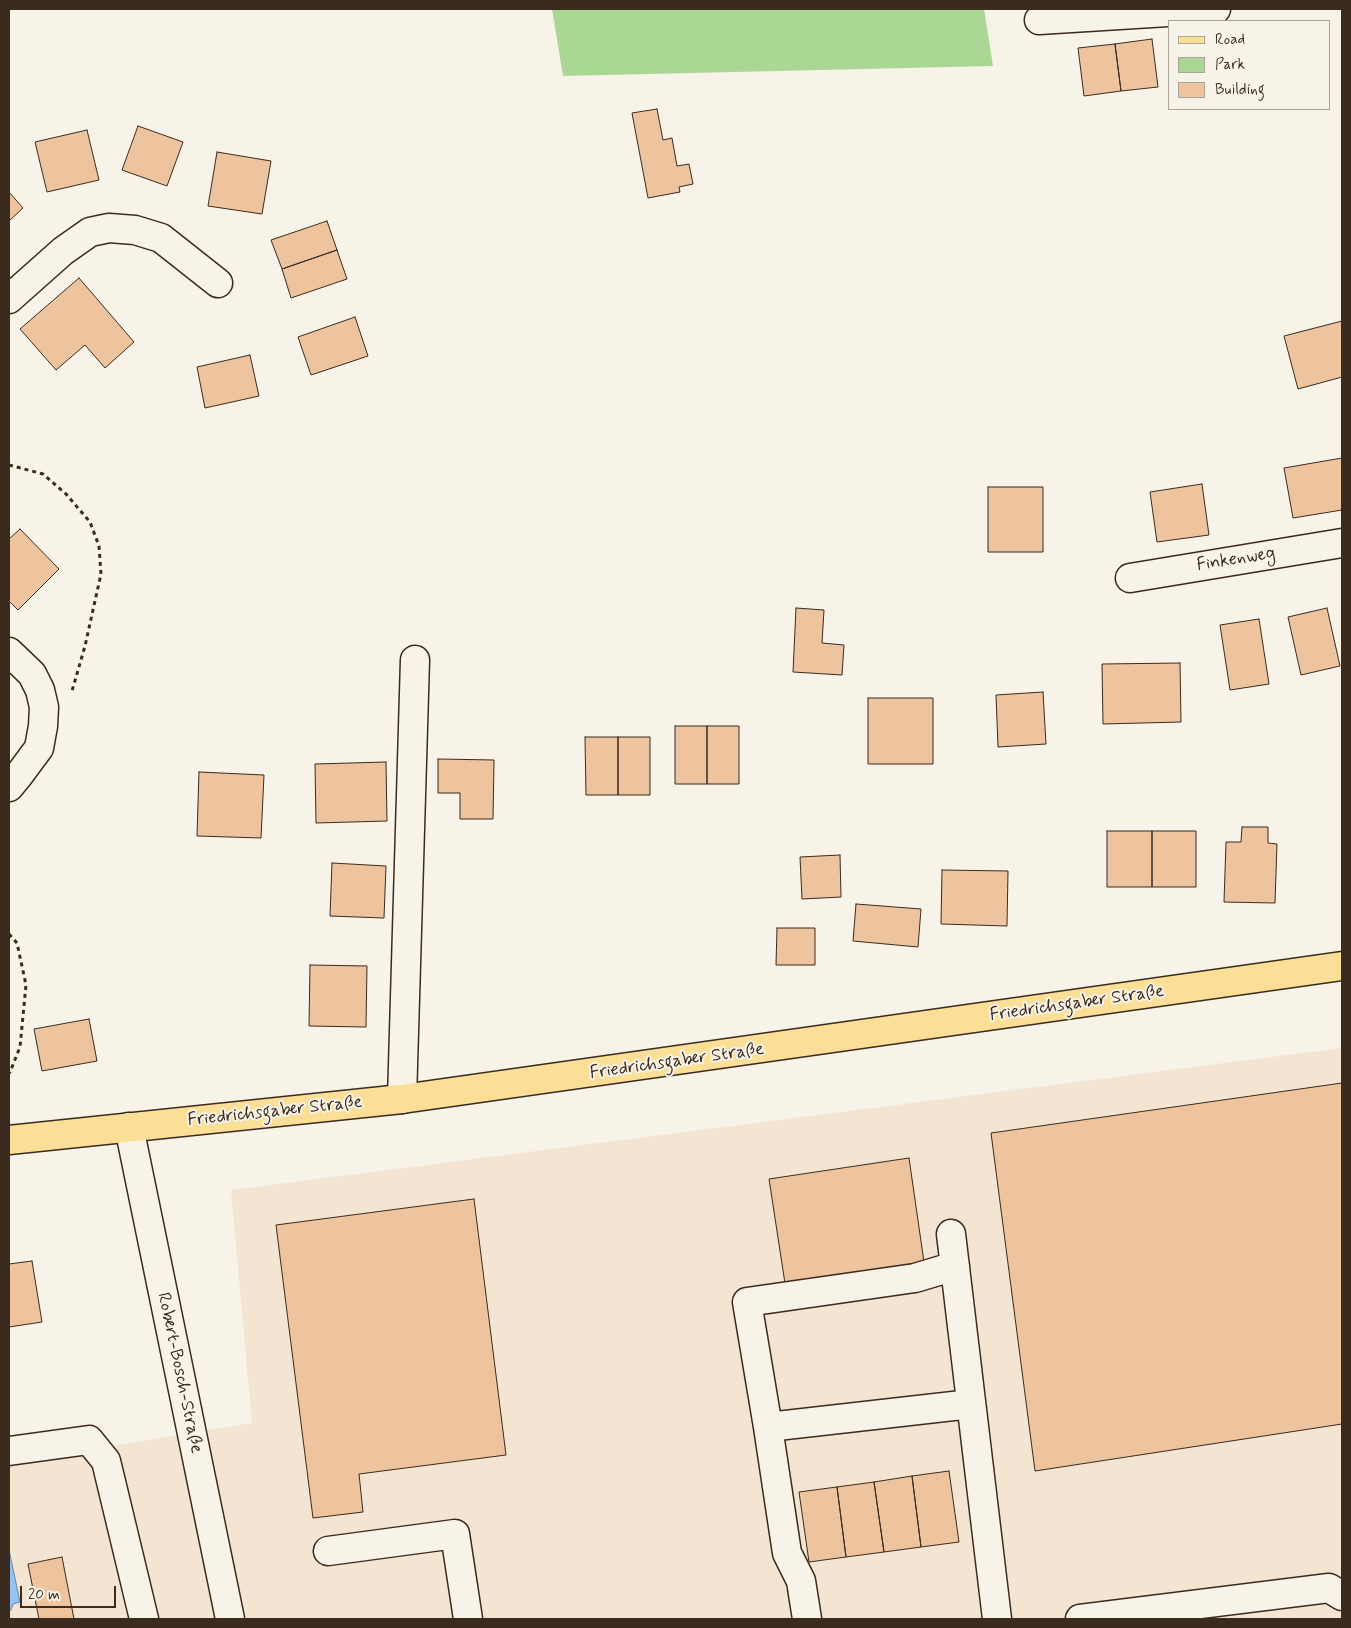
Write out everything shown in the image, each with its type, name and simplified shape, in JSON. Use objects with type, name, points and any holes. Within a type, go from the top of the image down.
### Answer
[{"type":"main road","name":"Friedrichsgaber Straße","points":[[9,1140],[402,1100],[1342,966]]},
{"type":"street","points":[[1039,20],[1216,9]]},
{"type":"street","points":[[9,299],[63,251],[90,232],[109,228],[135,230],[160,238],[218,283]]},
{"type":"street","name":"Finkenweg","points":[[1130,578],[1342,543]]},
{"type":"street","points":[[9,652],[32,674],[40,690],[44,707],[39,748],[9,787]]},
{"type":"street","points":[[402,1100],[415,660]]},
{"type":"street","name":"Robert-Bosch-Straße","points":[[129,1127],[230,1619]]},
{"type":"street","points":[[951,1234],[997,1619]]},
{"type":"street","points":[[807,1619],[800,1581],[787,1553],[747,1302],[915,1278],[955,1266]]},
{"type":"street","points":[[768,1428],[971,1404]]},
{"type":"street","points":[[9,1451],[89,1440],[106,1461],[144,1619]]},
{"type":"street","points":[[328,1550],[455,1534],[468,1619]]},
{"type":"street","points":[[1080,1619],[1260,1608],[1329,1588],[1342,1596]]},
{"type":"path","points":[[9,465],[43,474],[66,494],[90,522],[100,546],[101,574],[85,646],[71,694]]},
{"type":"path","points":[[9,934],[17,943],[26,985],[20,1047],[9,1073]]},
{"type":"shaded area","points":[[1342,1048],[1342,1619],[9,1619],[9,1463],[252,1423],[231,1190]]},
{"type":"green space","points":[[552,9],[984,9],[993,66],[563,76]]},
{"type":"water","points":[[9,1550],[20,1602],[13,1604],[9,1611]]},
{"type":"building","points":[[1152,39],[1158,87],[1121,91],[1115,44]]},
{"type":"building","points":[[1115,44],[1121,91],[1084,96],[1078,48]]},
{"type":"building","points":[[657,109],[663,140],[672,138],[677,166],[689,164],[693,184],[679,187],[680,192],[648,198],[632,113]]},
{"type":"building","points":[[138,126],[183,142],[167,186],[122,170]]},
{"type":"building","points":[[87,130],[99,180],[47,192],[35,142]]},
{"type":"building","points":[[217,152],[271,161],[262,214],[208,206]]},
{"type":"building","points":[[9,192],[23,208],[9,221]]},
{"type":"building","points":[[327,221],[337,250],[282,269],[271,240]]},
{"type":"building","points":[[337,250],[347,279],[291,298],[282,269]]},
{"type":"building","points":[[79,278],[134,342],[105,368],[85,345],[56,370],[20,329]]},
{"type":"building","points":[[355,317],[368,356],[311,375],[298,337]]},
{"type":"building","points":[[1342,321],[1342,377],[1298,389],[1284,336]]},
{"type":"building","points":[[250,355],[259,396],[205,408],[197,367]]},
{"type":"building","points":[[1342,458],[1342,510],[1293,518],[1284,468]]},
{"type":"building","points":[[1202,484],[1209,535],[1157,542],[1150,492]]},
{"type":"building","points":[[988,487],[1043,487],[1043,552],[988,552]]},
{"type":"building","points":[[20,529],[59,569],[18,610],[9,601],[9,539]]},
{"type":"building","points":[[796,608],[824,610],[822,643],[844,645],[842,675],[793,672]]},
{"type":"building","points":[[1327,608],[1340,666],[1301,675],[1288,617]]},
{"type":"building","points":[[1259,619],[1269,684],[1230,690],[1220,625]]},
{"type":"building","points":[[1180,663],[1181,722],[1103,724],[1102,664]]},
{"type":"building","points":[[1043,692],[1046,744],[998,747],[996,695]]},
{"type":"building","points":[[868,698],[933,698],[933,764],[868,764]]},
{"type":"building","points":[[675,726],[707,726],[707,784],[675,784]]},
{"type":"building","points":[[707,726],[739,726],[739,784],[707,784]]},
{"type":"building","points":[[585,737],[618,737],[618,795],[586,795]]},
{"type":"building","points":[[618,737],[650,737],[650,795],[618,795]]},
{"type":"building","points":[[438,759],[494,760],[493,819],[460,819],[460,793],[438,793]]},
{"type":"building","points":[[386,762],[387,821],[316,823],[315,764]]},
{"type":"building","points":[[199,772],[264,775],[261,838],[197,836]]},
{"type":"building","points":[[1242,827],[1268,827],[1268,843],[1277,844],[1275,903],[1224,902],[1226,842],[1241,842]]},
{"type":"building","points":[[1107,831],[1152,831],[1152,887],[1107,887]]},
{"type":"building","points":[[1152,831],[1196,831],[1196,887],[1152,887]]},
{"type":"building","points":[[840,855],[841,897],[802,899],[800,857]]},
{"type":"building","points":[[332,863],[386,866],[384,918],[330,916]]},
{"type":"building","points":[[942,870],[1008,871],[1007,926],[941,924]]},
{"type":"building","points":[[856,904],[921,909],[918,947],[853,941]]},
{"type":"building","points":[[777,928],[815,928],[815,965],[776,965]]},
{"type":"building","points":[[310,965],[367,966],[366,1027],[309,1026]]},
{"type":"building","points":[[89,1019],[97,1061],[42,1071],[34,1029]]},
{"type":"building","points":[[1342,1083],[1342,1424],[1035,1471],[991,1133]]},
{"type":"building","points":[[909,1158],[925,1269],[786,1290],[769,1179]]},
{"type":"building","points":[[474,1199],[506,1455],[359,1474],[363,1512],[313,1518],[276,1225]]},
{"type":"building","points":[[32,1261],[42,1322],[9,1327],[9,1264]]},
{"type":"building","points":[[949,1471],[959,1542],[921,1547],[912,1476]]},
{"type":"building","points":[[912,1476],[921,1547],[884,1552],[874,1482]]},
{"type":"building","points":[[874,1482],[884,1552],[846,1557],[837,1487]]},
{"type":"building","points":[[837,1487],[846,1557],[809,1562],[799,1492]]},
{"type":"building","points":[[62,1557],[74,1619],[39,1619],[28,1564]]}]
